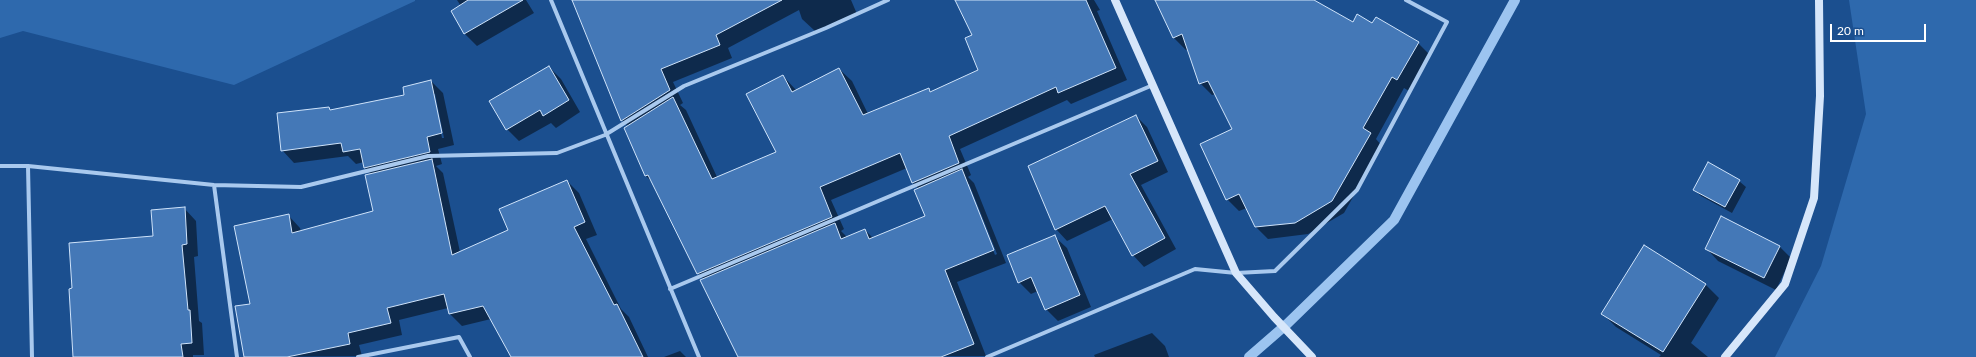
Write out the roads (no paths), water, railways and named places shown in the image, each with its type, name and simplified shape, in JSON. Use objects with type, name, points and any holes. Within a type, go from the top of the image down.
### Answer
[{"type":"street","points":[[551,0],[605,135],[699,357]]},
{"type":"street","points":[[0,166],[28,166],[214,184],[301,187],[428,156],[557,153],[605,135],[684,86],[826,28],[888,0]]},
{"type":"street","points":[[1115,0],[1236,273],[1274,317],[1312,357]]},
{"type":"street","points":[[987,357],[1195,269],[1236,273],[1275,271],[1356,190],[1447,22],[1406,0]]},
{"type":"street","points":[[1725,357],[1785,284],[1814,198],[1820,96],[1819,0]]},
{"type":"street","points":[[670,289],[1153,85]]},
{"type":"street","points":[[28,166],[32,357]]},
{"type":"street","points":[[214,184],[237,357]]},
{"type":"street","points":[[358,357],[459,337],[470,357]]},
{"type":"waterway","points":[[1249,357],[1287,324],[1394,220],[1515,0]]}]
